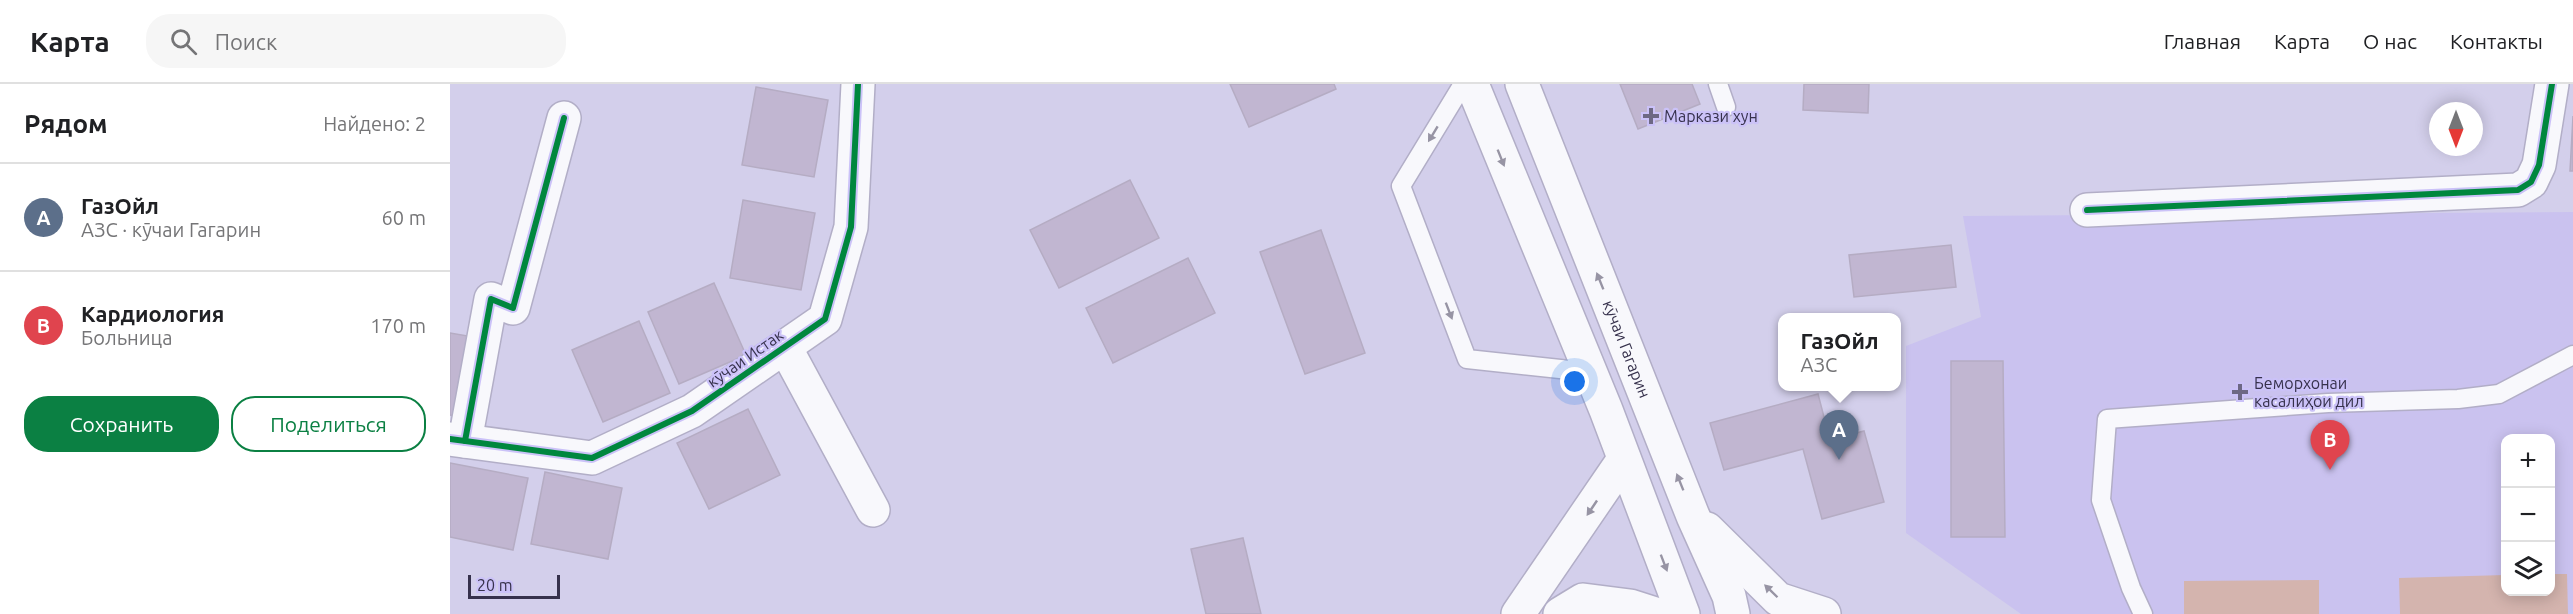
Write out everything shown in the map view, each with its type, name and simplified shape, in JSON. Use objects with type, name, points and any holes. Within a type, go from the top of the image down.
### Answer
[{"type":"main road","name":"кӯчаи Истак","points":[[458,440],[592,458],[692,411],[825,319],[851,227],[858,84]]},
{"type":"main road","points":[[1472,84],[1588,372],[1606,410],[1683,614]]},
{"type":"main road","name":"кӯчаи Гагарин","points":[[1522,84],[1693,516],[1729,596],[1733,614]]},
{"type":"main road","points":[[2086,210],[2518,190],[2531,182],[2539,165],[2552,84]]},
{"type":"main road","points":[[458,440],[491,299],[513,308],[564,118]]},
{"type":"main road","points":[[785,347],[873,510]]},
{"type":"main road","points":[[1518,614],[1624,459]]},
{"type":"main road","points":[[1693,516],[1778,598],[1824,614]]},
{"type":"main road","points":[[1560,614],[1584,600],[1630,606],[1655,614]]},
{"type":"lane","points":[[1463,84],[1401,186],[1467,359],[1588,372]]},
{"type":"lane","points":[[1718,84],[1726,107]]},
{"type":"lane","points":[[2143,614],[2131,588],[2101,500],[2107,419],[2328,403],[2479,397],[2499,394],[2573,355]]},
{"type":"shaded area","name":"Беморхонаи касалиҳои дил","points":[[2573,212],[2573,614],[2021,614],[1906,533],[1906,346],[1981,317],[1963,216]]},
{"type":"shaded area","points":[[2555,574],[2567,574],[2568,614],[2400,614],[2399,578],[2501,575],[2501,596],[2555,596]]},
{"type":"shaded area","points":[[2319,580],[2319,614],[2184,614],[2184,581]]},
{"type":"building","points":[[1230,84],[1334,84],[1336,89],[1249,127]]},
{"type":"building","name":"Маркази хун","points":[[1620,84],[1692,84],[1700,104],[1638,129]]},
{"type":"building","points":[[1804,84],[1869,84],[1868,113],[1803,110]]},
{"type":"building","points":[[756,87],[828,100],[814,177],[742,165]]},
{"type":"building","points":[[2573,116],[2573,171],[2570,171]]},
{"type":"building","points":[[1130,180],[1159,238],[1059,288],[1030,230]]},
{"type":"building","points":[[743,200],[815,213],[801,290],[730,278]]},
{"type":"building","points":[[1321,230],[1365,353],[1305,374],[1260,252]]},
{"type":"building","points":[[1951,245],[1956,287],[1854,297],[1849,255]]},
{"type":"building","points":[[1188,258],[1215,313],[1113,363],[1086,308]]},
{"type":"building","points":[[714,283],[746,355],[679,384],[648,312]]},
{"type":"building","points":[[639,321],[670,393],[603,422],[572,350]]},
{"type":"building","points":[[450,333],[468,336],[457,417],[450,415]]},
{"type":"building","points":[[1951,361],[2003,361],[2005,537],[1951,537]]},
{"type":"building","points":[[1818,394],[1830,440],[1864,431],[1884,502],[1822,519],[1803,449],[1724,470],[1710,423]]},
{"type":"building","points":[[748,409],[780,475],[709,509],[677,443]]},
{"type":"building","points":[[450,463],[528,478],[513,550],[450,537]]},
{"type":"building","points":[[545,472],[622,488],[608,559],[531,544]]},
{"type":"building","points":[[1243,538],[1261,614],[1206,614],[1191,549]]},
{"type":"cycle path","points":[[450,439],[592,458],[692,411],[825,319],[851,227],[858,84]]},
{"type":"cycle path","points":[[2087,210],[2518,190],[2531,182],[2539,165],[2552,84]]},
{"type":"cycle path","points":[[465,441],[491,299],[513,308],[564,118]]},
{"type":"place","name":"Маркази хун","points":[[1651,116]]},
{"type":"place","name":"Беморхонаи касалиҳои дил","points":[[2240,392]]},
{"type":"place","name":"ГазОйл","points":[[1839,460]]},
{"type":"place","name":"Кардиология","points":[[2330,470]]}]
